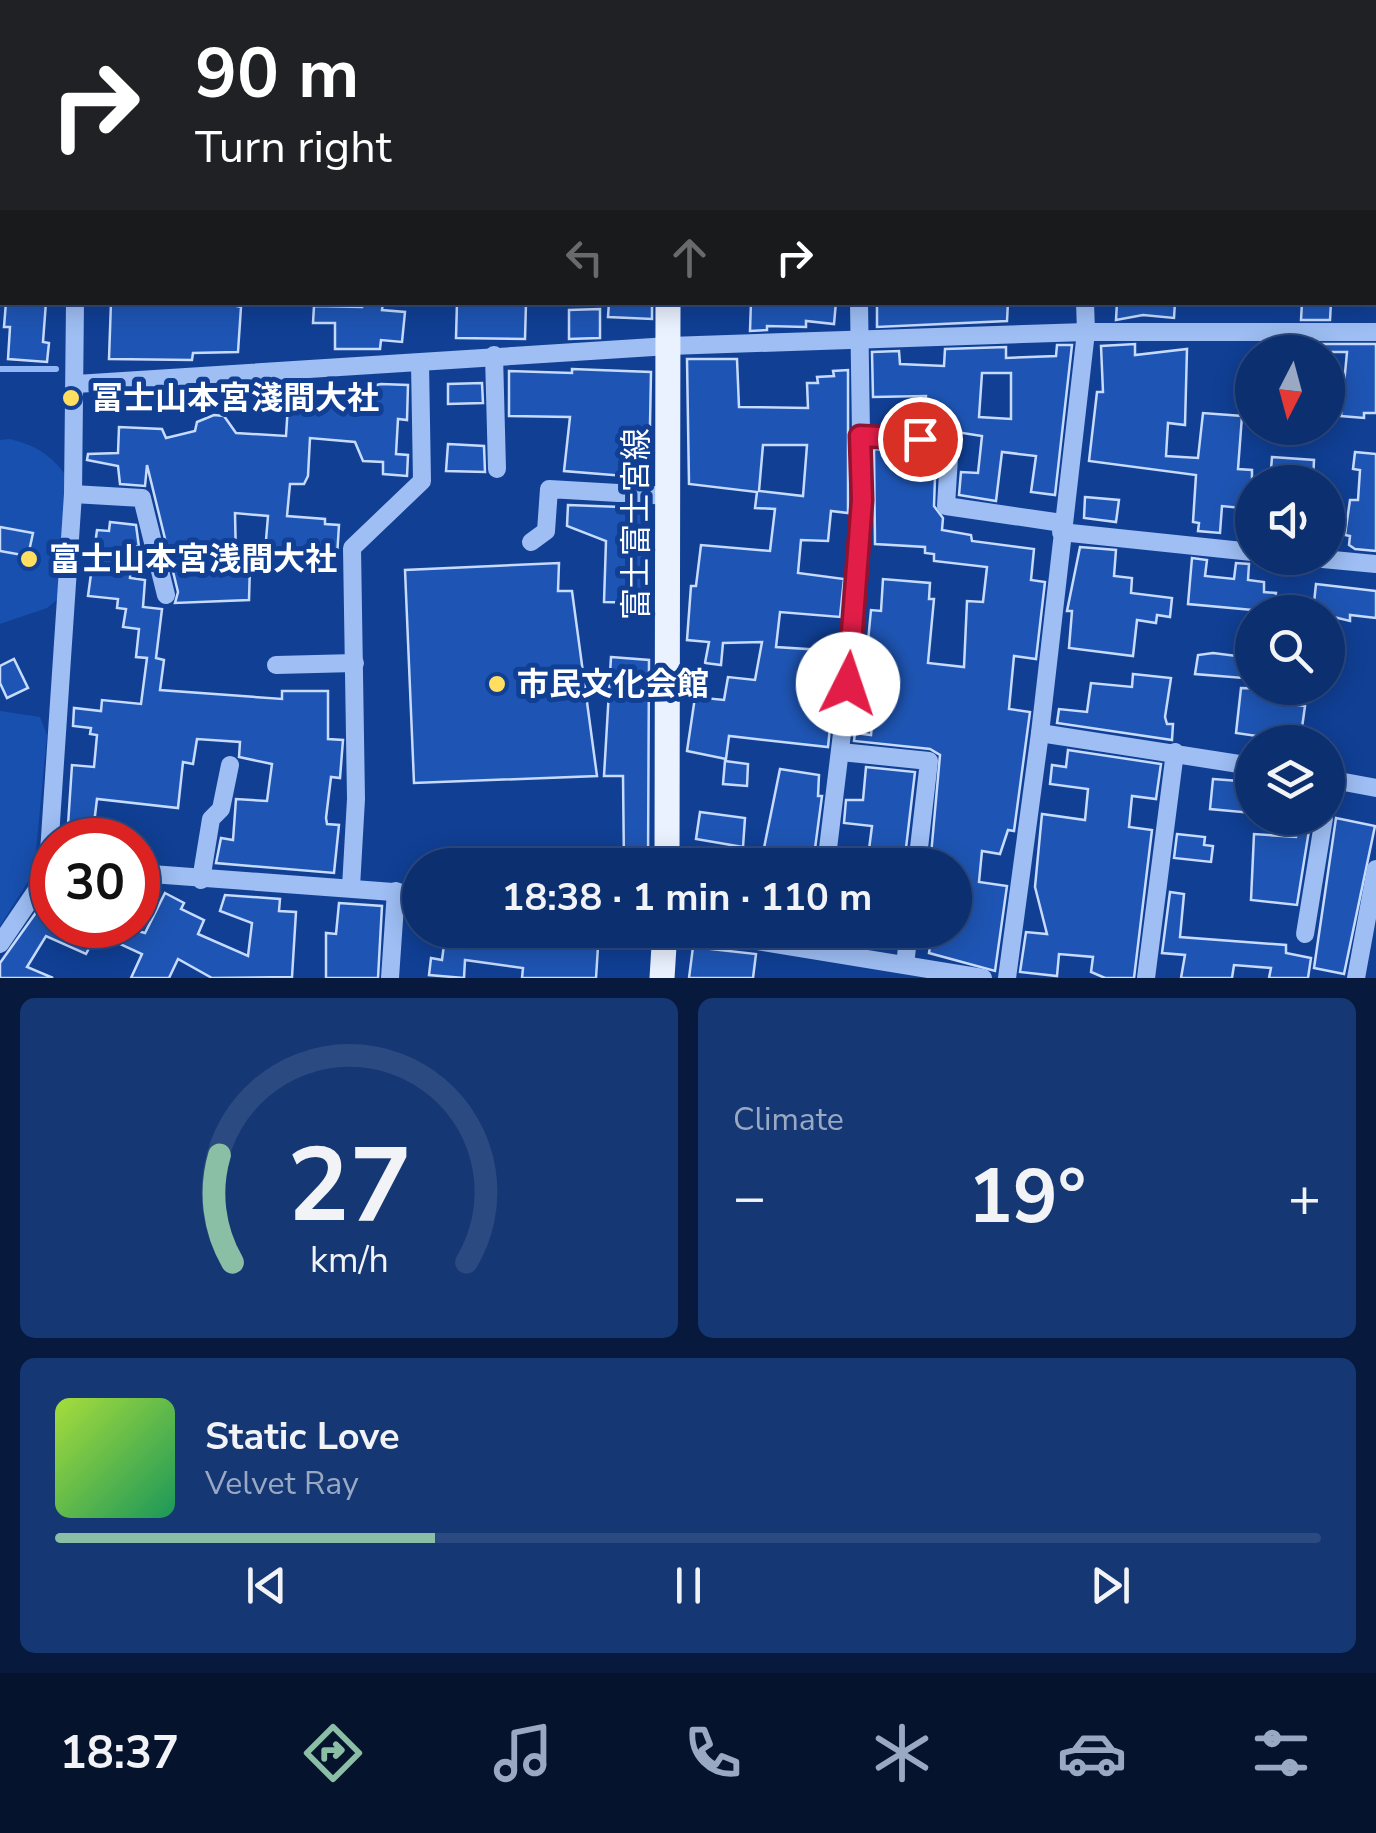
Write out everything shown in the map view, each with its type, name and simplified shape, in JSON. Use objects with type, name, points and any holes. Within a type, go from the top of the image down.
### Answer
[{"type":"main road","name":"富士富士宮線","points":[[667,848],[668,305]]},
{"type":"main road","points":[[662,978],[663,948]]},
{"type":"street","points":[[53,818],[73,494],[76,305]]},
{"type":"street","points":[[828,848],[841,752],[862,500],[859,305]]},
{"type":"street","points":[[1007,978],[1040,733],[1086,332],[1085,305]]},
{"type":"street","points":[[76,384],[668,346],[1086,332],[1376,332]]},
{"type":"street","points":[[494,355],[497,468]]},
{"type":"street","points":[[352,887],[356,799],[352,548],[422,481],[420,363]]},
{"type":"street","points":[[860,436],[950,441],[946,506],[1061,528],[1235,550]]},
{"type":"street","points":[[531,542],[546,531],[549,489],[670,496]]},
{"type":"street","points":[[73,494],[142,498],[166,595]]},
{"type":"street","points":[[1345,561],[1376,564]]},
{"type":"street","points":[[276,665],[355,662]]},
{"type":"street","points":[[1040,733],[1235,763]]},
{"type":"street","points":[[841,752],[929,761],[919,848]]},
{"type":"street","points":[[1146,978],[1174,752]]},
{"type":"street","points":[[201,880],[211,819],[220,809],[230,765]]},
{"type":"street","points":[[1345,783],[1376,788]]},
{"type":"street","points":[[1305,934],[1321,835]]},
{"type":"street","points":[[1356,978],[1376,869]]},
{"type":"street","points":[[160,875],[402,892]]},
{"type":"street","points":[[390,978],[396,891]]},
{"type":"street","points":[[0,944],[30,900]]},
{"type":"street","points":[[798,948],[984,978]]},
{"type":"street","points":[[905,965],[907,948]]},
{"type":"shaded area","points":[[9,439],[41,452],[66,476],[58,599],[47,608],[0,624],[0,440]]},
{"type":"shaded area","points":[[0,711],[40,717],[47,735],[39,818],[30,818],[30,878],[0,926]]},
{"type":"building","points":[[6,305],[46,305],[43,342],[49,343],[47,362],[8,359],[10,327],[4,327]]},
{"type":"building","points":[[111,305],[241,307],[238,352],[193,353],[192,360],[109,359]]},
{"type":"building","points":[[383,305],[382,310],[405,312],[402,342],[381,340],[380,349],[335,349],[335,323],[313,323],[314,306]]},
{"type":"building","points":[[457,305],[526,305],[525,339],[456,338]]},
{"type":"building","points":[[609,305],[652,305],[652,319],[608,317]]},
{"type":"building","points":[[751,305],[836,305],[834,324],[806,321],[806,327],[767,326],[767,330],[750,331]]},
{"type":"building","points":[[877,305],[1008,305],[1007,321],[877,327]]},
{"type":"building","points":[[1117,305],[1175,305],[1174,318],[1143,315],[1116,320]]},
{"type":"building","points":[[1302,305],[1331,305],[1330,320],[1301,320]]},
{"type":"building","points":[[600,309],[600,338],[569,339],[569,310]]},
{"type":"building","points":[[1135,344],[1135,355],[1187,349],[1185,425],[1168,423],[1166,456],[1198,458],[1203,413],[1235,415],[1235,445],[1240,445],[1238,465],[1235,465],[1235,507],[1222,506],[1220,533],[1198,531],[1199,523],[1193,522],[1196,475],[1089,461],[1097,392],[1103,392],[1101,346]]},
{"type":"building","points":[[1345,344],[1376,344],[1376,413],[1364,413],[1364,418],[1345,416]]},
{"type":"building","points":[[1057,345],[1072,345],[1055,495],[1031,492],[1036,456],[1002,452],[996,501],[959,495],[961,472],[978,473],[982,436],[924,427],[926,396],[873,397],[872,352],[899,351],[900,364],[944,366],[945,349],[1006,347],[1006,358],[1056,356]],"holes":[[[982,373],[1011,373],[1011,419],[979,417]]]},
{"type":"building","points":[[687,359],[737,359],[739,407],[808,408],[807,383],[818,383],[817,377],[834,376],[833,371],[848,370],[848,513],[831,511],[828,541],[801,540],[798,573],[844,579],[840,617],[780,612],[776,647],[838,651],[828,747],[729,736],[726,759],[687,751],[695,697],[724,700],[728,677],[755,680],[762,642],[723,643],[721,665],[705,663],[709,642],[687,640],[691,586],[696,586],[701,545],[770,551],[775,509],[755,508],[757,492],[689,484]],"holes":[[[763,445],[807,445],[803,496],[759,491]]]},
{"type":"building","points":[[572,369],[651,372],[649,478],[564,471],[570,417],[509,416],[509,371],[572,373]]},
{"type":"building","points":[[482,383],[483,403],[448,404],[448,384]]},
{"type":"building","points":[[381,384],[408,385],[407,420],[398,419],[396,454],[408,455],[407,476],[383,474],[383,462],[363,461],[355,442],[310,438],[308,476],[304,484],[290,484],[287,516],[325,519],[325,524],[339,525],[337,557],[265,552],[268,516],[235,513],[236,560],[250,565],[249,600],[175,603],[178,592],[147,465],[145,486],[120,484],[118,466],[87,460],[88,454],[118,453],[119,427],[162,429],[166,438],[195,431],[197,422],[214,415],[224,416],[236,433],[286,436],[289,389],[305,390],[304,404],[351,407],[352,390]]},
{"type":"building","points":[[448,444],[484,446],[485,472],[446,471]]},
{"type":"building","points":[[874,449],[919,452],[919,476],[935,477],[934,506],[943,518],[942,530],[971,535],[972,541],[1034,549],[1031,580],[1045,582],[1036,659],[1014,656],[1009,709],[1030,712],[1014,831],[1008,830],[1000,854],[982,851],[979,882],[1007,886],[995,971],[929,953],[930,948],[972,948],[972,848],[932,848],[940,755],[930,749],[854,741],[855,733],[871,735],[874,705],[865,704],[866,662],[871,610],[881,611],[883,579],[930,583],[929,599],[934,599],[928,663],[964,667],[967,601],[983,602],[987,567],[934,561],[934,554],[925,553],[925,547],[875,544]]},
{"type":"building","points":[[1355,452],[1376,454],[1376,551],[1355,549],[1349,545],[1350,536],[1345,535],[1350,500],[1358,500],[1360,470],[1353,469]]},
{"type":"building","points":[[1272,457],[1314,460],[1314,465],[1271,465]]},
{"type":"building","points":[[1085,497],[1119,500],[1116,522],[1084,518]]},
{"type":"building","points":[[568,505],[648,508],[646,603],[604,602],[606,541],[567,526]]},
{"type":"building","points":[[110,522],[136,525],[139,547],[133,546],[130,578],[145,580],[143,607],[162,609],[156,658],[164,660],[160,690],[282,699],[282,691],[328,691],[328,739],[343,740],[340,778],[331,777],[326,818],[327,824],[339,825],[334,873],[216,863],[221,838],[233,840],[236,799],[267,801],[272,764],[239,757],[240,742],[197,739],[193,764],[183,762],[178,808],[97,799],[95,818],[68,818],[72,765],[94,767],[97,735],[90,734],[91,728],[73,726],[74,708],[101,711],[102,700],[141,704],[147,658],[136,657],[139,629],[123,627],[126,609],[117,608],[118,599],[88,596],[97,530],[109,531]]},
{"type":"building","points":[[0,527],[33,533],[28,556],[0,551]]},
{"type":"building","points":[[1080,547],[1116,550],[1114,576],[1132,578],[1131,593],[1172,598],[1170,617],[1157,615],[1156,623],[1137,620],[1133,656],[1069,648],[1072,611],[1067,611]]},
{"type":"building","points":[[1192,558],[1207,560],[1205,576],[1234,579],[1235,571],[1235,575],[1248,575],[1248,580],[1264,582],[1264,592],[1276,593],[1235,595],[1235,608],[1188,604]]},
{"type":"building","name":"市民文化会館","points":[[559,563],[558,591],[572,591],[597,776],[414,783],[405,570]]},
{"type":"building","points":[[1316,584],[1376,591],[1376,618],[1350,615],[1350,621],[1345,620],[1345,595],[1315,595]]},
{"type":"building","points":[[1198,655],[1235,656],[1235,677],[1195,674]]},
{"type":"building","points":[[611,657],[649,660],[648,848],[624,848],[623,776],[604,776]]},
{"type":"building","points":[[14,659],[28,688],[7,698],[0,683],[0,666]]},
{"type":"building","points":[[1133,674],[1171,678],[1165,717],[1167,724],[1173,724],[1172,740],[1057,723],[1059,709],[1087,712],[1091,683],[1132,687]]},
{"type":"building","points":[[1239,705],[1305,706],[1302,725],[1237,725]]},
{"type":"building","points":[[1068,750],[1161,764],[1156,799],[1132,796],[1129,827],[1152,830],[1134,978],[1105,978],[1091,972],[1093,957],[1059,954],[1057,976],[1020,972],[1026,932],[1047,934],[1035,887],[1042,814],[1085,820],[1088,789],[1050,784],[1052,765],[1066,767]]},
{"type":"building","points":[[725,761],[748,764],[747,786],[723,784]]},
{"type":"building","points":[[866,767],[915,772],[906,848],[869,848],[872,826],[844,823],[846,800],[863,800]]},
{"type":"building","points":[[780,769],[819,775],[818,796],[822,796],[815,848],[764,848]]},
{"type":"building","points":[[1213,779],[1235,781],[1235,811],[1210,809]]},
{"type":"building","points":[[700,812],[745,818],[743,847],[696,839]]},
{"type":"building","points":[[1345,820],[1375,826],[1344,974],[1314,968],[1334,835],[1345,835]]},
{"type":"building","points":[[1177,834],[1205,837],[1204,845],[1213,846],[1211,862],[1174,858]]},
{"type":"building","points":[[1254,835],[1308,835],[1297,905],[1251,900]]},
{"type":"building","points":[[1170,892],[1184,894],[1180,937],[1286,945],[1286,953],[1311,958],[1308,978],[1269,978],[1271,968],[1234,965],[1232,978],[1181,978],[1185,955],[1162,953]]},
{"type":"building","points":[[165,893],[184,903],[181,909],[204,920],[198,934],[248,956],[252,923],[220,911],[225,895],[280,899],[279,911],[296,912],[292,977],[212,978],[178,959],[169,978],[131,978],[142,954],[129,948],[160,948],[160,903]]},
{"type":"building","points":[[339,903],[382,906],[378,978],[326,978],[326,933],[336,934]]},
{"type":"building","points":[[30,921],[30,948],[39,948],[27,967],[53,978],[0,978],[0,963]]},
{"type":"building","points":[[444,948],[598,948],[596,978],[522,978],[523,968],[465,960],[464,978],[429,975],[431,958],[442,960]]},
{"type":"building","points":[[693,948],[756,954],[753,978],[689,978]]},
{"type":"waterway","points":[[0,369],[56,369]]},
{"type":"place","name":"冨士山本宮淺間大社","points":[[71,398]]},
{"type":"place","name":"富士山本宮浅間大社","points":[[29,559]]},
{"type":"place","name":"市民文化会館","points":[[497,684]]},
{"type":"route","points":[[848,684],[862,500],[860,436],[920,439]]}]
